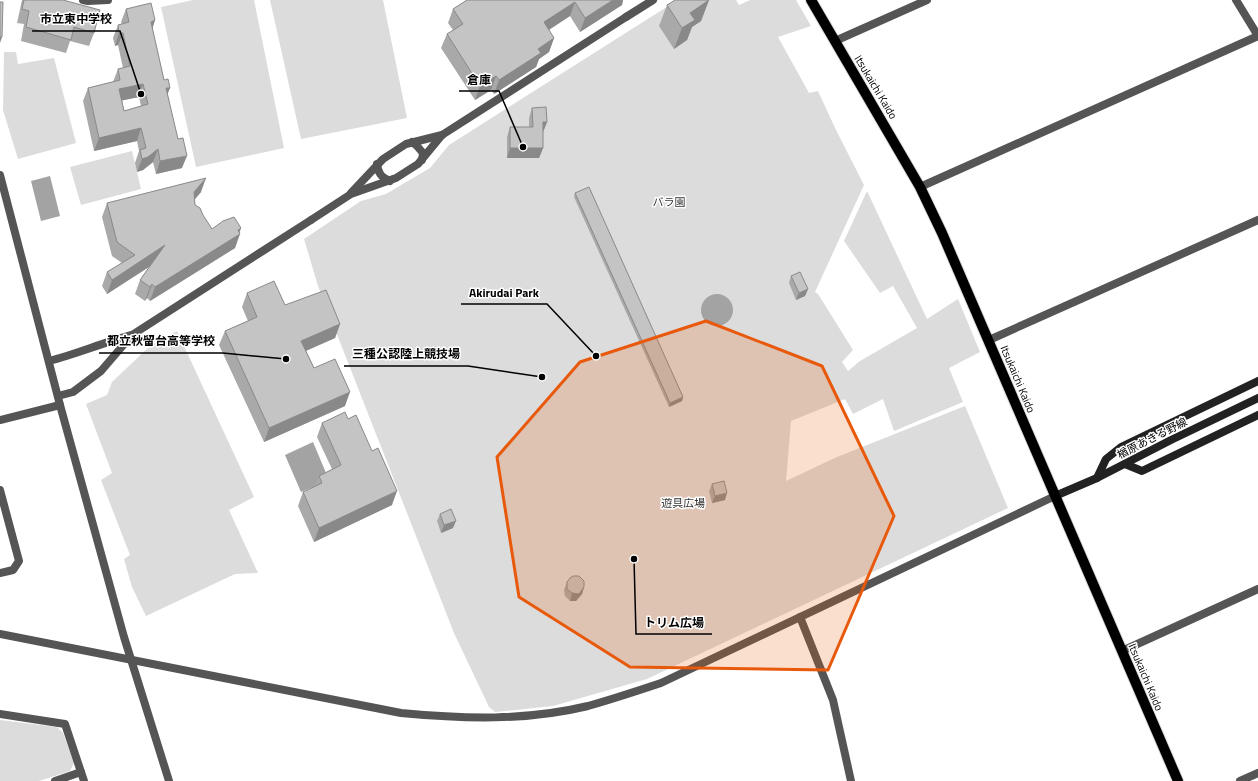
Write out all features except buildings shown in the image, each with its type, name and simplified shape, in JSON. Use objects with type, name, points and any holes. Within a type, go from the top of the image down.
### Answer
[{"type":"main road","name":"Itsukaichi Kaido","points":[[811,0],[920,187],[942,232],[1178,781]]},
{"type":"main road","points":[[1097,478],[1106,459],[1121,446],[1258,381]]},
{"type":"main road","name":"楢原あきる野線","points":[[1056,496],[1097,478],[1258,398]]},
{"type":"main road","points":[[1125,464],[1142,471],[1258,415]]},
{"type":"street","points":[[83,0],[108,0]]},
{"type":"street","points":[[58,396],[73,392],[101,371],[132,336],[351,194],[390,181],[418,164],[442,135],[626,18],[643,3],[653,0]]},
{"type":"street","points":[[835,41],[927,0]]},
{"type":"street","points":[[920,187],[1258,36],[1236,0]]},
{"type":"street","points":[[351,194],[377,164],[406,144],[442,135]]},
{"type":"street","points":[[412,142],[423,154],[422,160]]},
{"type":"street","points":[[377,164],[378,172],[383,178],[390,181]]},
{"type":"street","points":[[0,175],[60,405],[131,659],[170,781]]},
{"type":"street","points":[[988,340],[1258,220]]},
{"type":"street","points":[[49,361],[63,358],[113,340],[132,336]]},
{"type":"street","points":[[0,420],[60,405]]},
{"type":"street","points":[[0,490],[19,562],[13,570],[0,573]]},
{"type":"street","points":[[0,634],[401,713],[449,717],[494,718],[539,715],[587,706],[661,682],[1056,496]]},
{"type":"street","points":[[1122,651],[1258,589]]},
{"type":"street","points":[[800,617],[833,700],[851,781]]},
{"type":"street","points":[[0,714],[65,724],[84,781]]},
{"type":"street","points":[[55,781],[81,772]]},
{"type":"street","points":[[1240,781],[1258,773]]},
{"type":"highlighted area","points":[[706,321],[822,366],[894,516],[828,670],[630,667],[519,597],[497,457],[580,362]]},
{"type":"green space","points":[[193,0],[254,0],[284,148],[196,167],[161,7]]},
{"type":"green space","points":[[270,0],[383,0],[407,118],[301,139]]},
{"type":"green space","points":[[681,0],[736,0],[739,5],[750,0],[796,0],[811,26],[778,37],[809,93],[818,91],[864,185],[815,292],[818,294],[853,350],[842,362],[848,371],[860,361],[917,328],[893,286],[880,293],[844,241],[867,191],[927,319],[958,299],[980,352],[949,368],[963,402],[894,431],[883,399],[853,414],[845,399],[791,421],[786,481],[837,457],[965,406],[1008,508],[647,679],[553,706],[495,712],[489,707],[454,633],[318,286],[304,239],[361,201],[386,194],[430,168],[449,145],[673,3]]},
{"type":"green space","points":[[4,52],[16,52],[18,64],[54,58],[76,143],[18,159],[3,110]]},
{"type":"green space","points":[[132,151],[141,189],[81,205],[70,167]]},
{"type":"green space","points":[[177,331],[254,497],[229,510],[258,573],[235,574],[146,616],[132,587],[124,559],[130,555],[101,480],[112,473],[86,404],[107,395],[112,382],[150,346]]},
{"type":"green space","points":[[0,720],[57,727],[63,733],[74,763],[70,771],[39,781],[0,781]]},
{"type":"shaded area","points":[[50,176],[60,216],[41,221],[31,181]]},
{"type":"shaded area","points":[[714,294],[720,294],[730,301],[733,310],[732,316],[726,323],[720,326],[714,326],[704,319],[701,313],[701,307],[708,297]]},
{"type":"shaded area","points":[[313,442],[329,480],[301,492],[285,455]]},
{"type":"place","name":"市立東中学校","points":[[141,94]]},
{"type":"place","name":"倉庫","points":[[523,147]]},
{"type":"place","name":"Akirudai Park","points":[[596,356]]},
{"type":"place","name":"都立秋留台高等学校","points":[[286,359]]},
{"type":"place","name":"三種公認陸上競技場","points":[[542,377]]},
{"type":"place","name":"トリム広場","points":[[634,559]]},
{"type":"park label","name":"バラ園","points":[[669,202]]},
{"type":"park label","name":"遊具広場","points":[[683,503]]}]
